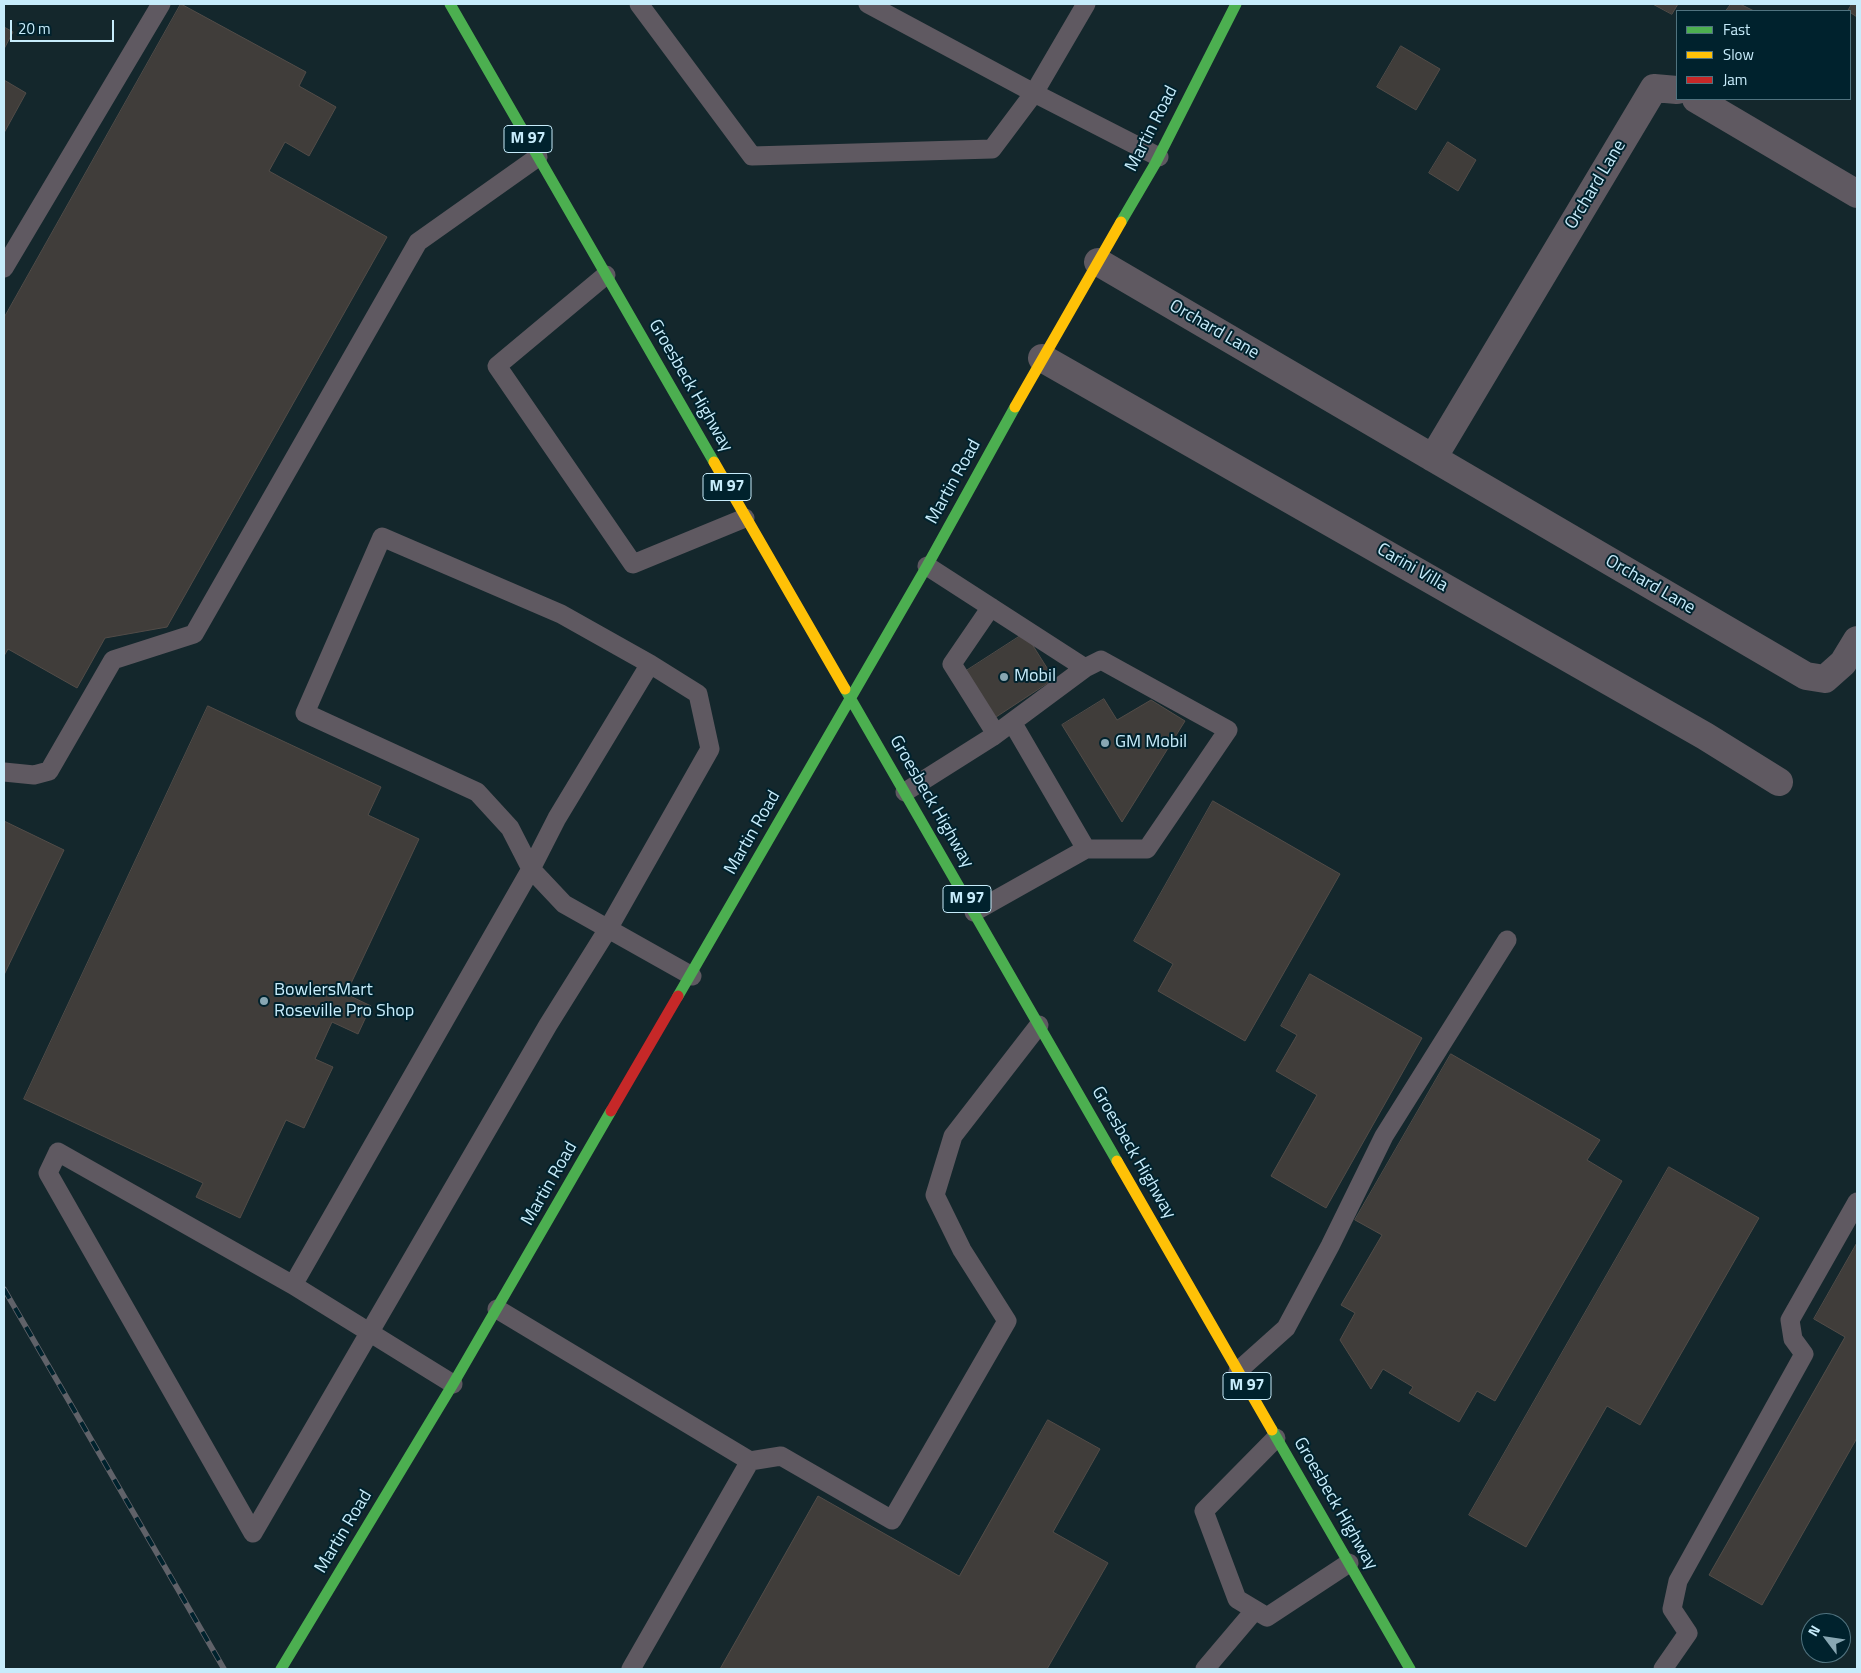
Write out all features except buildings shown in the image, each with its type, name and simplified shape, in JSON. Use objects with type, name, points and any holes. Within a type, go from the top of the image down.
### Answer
[{"type":"main road","name":"Groesbeck Highway","points":[[450,4],[1410,1669]]},
{"type":"main road","name":"Martin Road","points":[[281,1669],[497,1309],[692,976],[850,697],[928,566],[1042,358],[1159,157],[1236,4]]},
{"type":"street","name":"Orchard Lane","points":[[1433,458],[1654,88],[1676,90]]},
{"type":"street","points":[[1698,100],[1857,194]]},
{"type":"street","name":"Orchard Lane","points":[[1098,262],[1806,676],[1825,679],[1843,663],[1857,640]]},
{"type":"street","name":"Carini Villa","points":[[1042,358],[1705,736],[1779,782]]},
{"type":"lane","points":[[4,268],[161,4]]},
{"type":"lane","points":[[639,4],[752,156],[992,149],[1034,93],[1086,4]]},
{"type":"lane","points":[[868,4],[1034,93],[1159,157]]},
{"type":"lane","points":[[4,772],[34,775],[49,771],[113,660],[194,634],[418,242],[538,157]]},
{"type":"lane","points":[[606,275],[497,366],[633,564],[745,518]]},
{"type":"lane","points":[[453,1384],[369,1332],[293,1285],[58,1152],[48,1173],[253,1533],[369,1332],[548,1025],[608,929],[710,749],[698,694],[650,664],[561,614],[382,537],[305,713],[477,792],[510,828],[531,869],[564,904],[608,929],[692,976]]},
{"type":"lane","points":[[928,566],[1085,668]]},
{"type":"lane","points":[[991,607],[952,664],[996,734]]},
{"type":"lane","points":[[905,792],[996,734],[1085,668],[1101,660],[1228,730],[1147,849],[1086,849],[974,912]]},
{"type":"lane","points":[[293,1285],[531,869],[557,818],[650,664]]},
{"type":"lane","points":[[1012,722],[1086,849]]},
{"type":"lane","points":[[1238,1371],[1286,1328],[1330,1246],[1384,1136],[1507,940]]},
{"type":"lane","points":[[497,1309],[750,1461],[781,1456],[892,1520],[1008,1321],[962,1250],[935,1195],[952,1136],[1039,1025]]},
{"type":"lane","points":[[1663,1669],[1688,1633],[1672,1609],[1678,1581],[1804,1354],[1793,1339],[1790,1320],[1857,1202]]},
{"type":"lane","points":[[1276,1438],[1204,1511],[1237,1600],[1267,1616],[1349,1563]]},
{"type":"lane","points":[[631,1669],[750,1461]]},
{"type":"lane","points":[[1205,1669],[1255,1610]]},
{"type":"railway","points":[[4,1289],[224,1669]]},
{"type":"traffic: fast","points":[[450,4],[714,462]]},
{"type":"traffic: fast","points":[[1121,222],[1155,164],[1236,4]]},
{"type":"traffic: fast","points":[[678,996],[927,566],[1015,407]]},
{"type":"traffic: fast","points":[[845,689],[1117,1161]]},
{"type":"traffic: fast","points":[[281,1669],[453,1384],[611,1111]]},
{"type":"traffic: fast","points":[[1272,1430],[1410,1669]]},
{"type":"traffic: slow","points":[[1015,407],[1121,222]]},
{"type":"traffic: slow","points":[[714,462],[845,689]]},
{"type":"traffic: slow","points":[[1117,1161],[1272,1430]]},
{"type":"traffic: jam","points":[[611,1111],[678,996]]},
{"type":"place","name":"Mobil","points":[[1004,677]]},
{"type":"place","name":"GM Mobil","points":[[1105,743]]},
{"type":"place","name":"BowlersMart Roseville Pro Shop","points":[[264,1001]]}]
